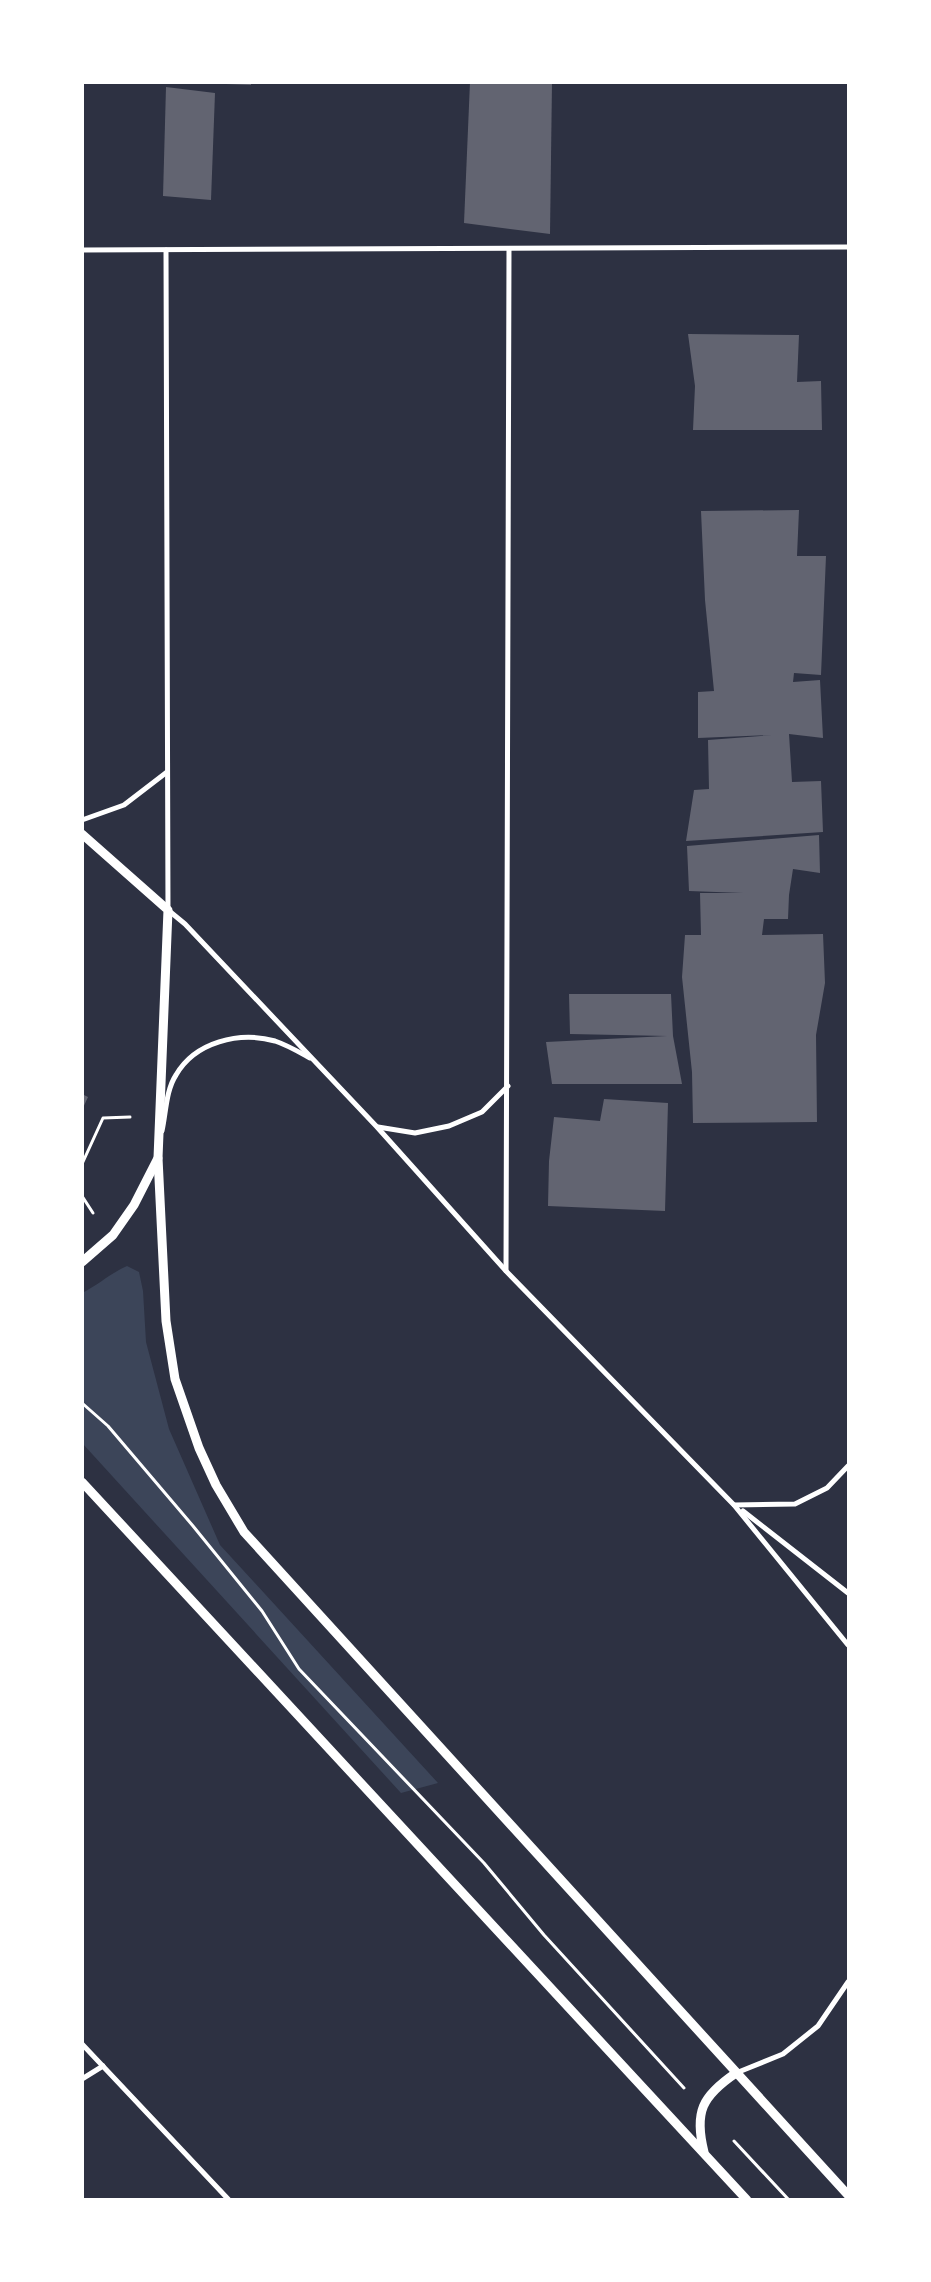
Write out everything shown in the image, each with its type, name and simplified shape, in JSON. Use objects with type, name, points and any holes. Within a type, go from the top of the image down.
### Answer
[{"type":"street","points":[[82,250],[848,247]]},
{"type":"street","points":[[506,1272],[509,249]]},
{"type":"street","points":[[166,250],[168,910],[158,1158],[166,1321],[175,1379],[199,1448],[216,1485],[244,1532],[848,2195]]},
{"type":"street","points":[[82,820],[124,805],[167,772]]},
{"type":"street","points":[[82,834],[185,924],[377,1127],[506,1272],[734,1505],[848,1645]]},
{"type":"street","points":[[82,1262],[113,1235],[134,1205],[158,1158],[175,1076],[187,1059],[204,1048],[225,1040],[248,1037],[275,1042],[312,1059]]},
{"type":"street","points":[[377,1127],[415,1133],[449,1126],[482,1112],[508,1086]]},
{"type":"street","points":[[734,1505],[795,1504],[827,1488],[848,1466]]},
{"type":"street","points":[[82,1482],[313,1728],[747,2200]]},
{"type":"street","points":[[734,1505],[848,1592]]},
{"type":"street","points":[[705,2154],[699,2130],[703,2108],[716,2086],[736,2073],[783,2054],[818,2026],[848,1982]]},
{"type":"street","points":[[82,2044],[229,2200]]},
{"type":"street","points":[[82,2079],[103,2066]]},
{"type":"path","points":[[82,1164],[103,1118],[130,1117]]},
{"type":"path","points":[[82,1196],[93,1213]]},
{"type":"path","points":[[82,1403],[108,1426],[193,1526],[262,1611],[299,1669],[484,1863],[544,1935],[684,2088]]},
{"type":"path","points":[[734,2141],[789,2200]]},
{"type":"shaded area","points":[[127,1266],[139,1272],[143,1291],[146,1342],[169,1429],[220,1545],[438,1783],[401,1793],[83,1444],[82,1293]]},
{"type":"building","points":[[226,82],[251,82],[251,85],[226,84]]},
{"type":"building","points":[[470,82],[552,82],[550,234],[464,223]]},
{"type":"building","points":[[166,87],[215,93],[211,200],[163,196]]},
{"type":"building","points":[[688,334],[799,335],[797,382],[821,381],[822,430],[693,430],[695,386]]},
{"type":"building","points":[[799,510],[797,556],[826,556],[821,675],[794,673],[793,682],[820,680],[823,738],[789,734],[792,782],[821,781],[823,832],[686,841],[694,790],[709,789],[708,740],[773,735],[698,738],[698,692],[714,691],[705,600],[701,511]]},
{"type":"building","points":[[819,835],[820,873],[793,869],[788,919],[764,919],[762,935],[823,934],[825,983],[816,1035],[817,1122],[693,1123],[692,1072],[682,977],[685,935],[701,935],[700,893],[743,893],[689,891],[687,846]]},
{"type":"building","points":[[569,994],[671,994],[673,1036],[682,1084],[552,1084],[546,1042],[667,1036],[570,1034]]},
{"type":"building","points":[[82,1094],[88,1097],[82,1110]]},
{"type":"building","points":[[604,1099],[668,1103],[665,1211],[548,1206],[549,1161],[554,1117],[600,1121]]}]
